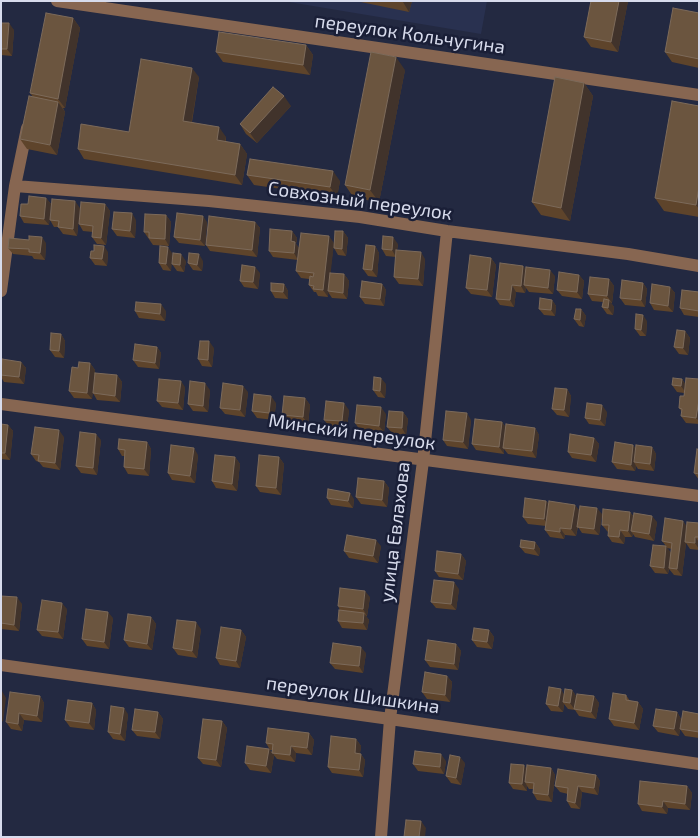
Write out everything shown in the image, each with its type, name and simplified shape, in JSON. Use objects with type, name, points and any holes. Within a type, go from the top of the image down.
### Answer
[{"type":"street","name":"переулок Кольчугина","points":[[55,4],[699,95]]},
{"type":"street","points":[[1,291],[14,186],[30,118]]},
{"type":"street","name":"Совхозный переулок","points":[[14,186],[209,201],[360,217],[447,231],[628,254],[699,266]]},
{"type":"street","name":"улица Евлахова","points":[[381,837],[390,718],[423,461],[447,231]]},
{"type":"street","name":"Минский переулок","points":[[1,404],[699,496]]},
{"type":"street","name":"переулок Шишкина","points":[[1,665],[390,718],[699,764]]},
{"type":"shaded area","points":[[283,1],[487,1],[481,34]]},
{"type":"building","points":[[591,1],[619,1],[611,42],[584,37]]},
{"type":"building","points":[[673,8],[699,13],[699,59],[665,52]]},
{"type":"building","points":[[46,13],[73,18],[58,99],[30,93]]},
{"type":"building","points":[[1,23],[9,23],[7,49],[1,49]]},
{"type":"building","points":[[219,32],[306,45],[303,65],[216,52]]},
{"type":"building","points":[[371,52],[396,57],[370,190],[345,185]]},
{"type":"building","points":[[141,59],[192,68],[183,121],[219,127],[217,140],[240,144],[235,175],[78,149],[81,124],[129,132]]},
{"type":"building","points":[[555,77],[584,83],[561,208],[532,202]]},
{"type":"building","points":[[273,87],[284,96],[250,133],[240,124]]},
{"type":"building","points":[[29,96],[58,102],[50,145],[20,139]]},
{"type":"building","points":[[672,101],[699,106],[699,187],[696,205],[655,198]]},
{"type":"building","points":[[250,159],[333,171],[330,187],[247,175]]},
{"type":"building","points":[[29,196],[46,198],[44,219],[20,216],[21,204],[28,204]]},
{"type":"building","points":[[52,199],[75,201],[73,229],[58,227],[59,221],[50,220]]},
{"type":"building","points":[[81,202],[105,204],[101,238],[92,237],[93,226],[79,224]]},
{"type":"building","points":[[114,212],[132,213],[130,231],[112,229]]},
{"type":"building","points":[[177,213],[203,216],[200,240],[174,237]]},
{"type":"building","points":[[145,214],[166,215],[165,239],[149,238],[149,232],[144,232]]},
{"type":"building","points":[[209,216],[255,222],[252,250],[206,245]]},
{"type":"building","points":[[270,229],[292,231],[291,241],[295,242],[294,253],[269,251]]},
{"type":"building","points":[[335,231],[343,231],[342,249],[334,248]]},
{"type":"building","points":[[301,233],[329,236],[323,290],[313,289],[314,286],[309,285],[310,276],[313,277],[314,273],[296,271]]},
{"type":"building","points":[[29,236],[42,237],[40,253],[29,252],[29,249],[8,248],[9,238],[29,240]]},
{"type":"building","points":[[383,236],[393,237],[392,250],[382,249]]},
{"type":"building","points":[[94,245],[104,246],[102,259],[90,258],[91,251],[94,251]]},
{"type":"building","points":[[366,245],[375,246],[372,270],[363,269]]},
{"type":"building","points":[[160,246],[168,247],[166,264],[159,263]]},
{"type":"building","points":[[396,250],[421,252],[418,279],[394,277]]},
{"type":"building","points":[[173,253],[181,254],[180,265],[172,264]]},
{"type":"building","points":[[189,253],[199,254],[197,265],[188,263]]},
{"type":"building","points":[[470,255],[491,258],[487,290],[466,288]]},
{"type":"building","points":[[500,263],[523,266],[521,286],[512,285],[510,300],[496,299]]},
{"type":"building","points":[[242,265],[255,267],[253,282],[240,281]]},
{"type":"building","points":[[526,267],[550,270],[548,288],[524,285]]},
{"type":"building","points":[[559,272],[579,275],[577,292],[557,290]]},
{"type":"building","points":[[330,273],[344,274],[343,293],[328,291]]},
{"type":"building","points":[[590,277],[609,279],[607,296],[588,294]]},
{"type":"building","points":[[622,280],[643,283],[641,300],[620,298]]},
{"type":"building","points":[[362,281],[382,284],[380,299],[360,297]]},
{"type":"building","points":[[271,283],[284,284],[283,292],[271,291]]},
{"type":"building","points":[[652,284],[670,287],[668,306],[650,303]]},
{"type":"building","points":[[682,290],[699,292],[699,311],[680,308]]},
{"type":"building","points":[[540,298],[552,300],[551,310],[539,309]]},
{"type":"building","points":[[604,299],[609,300],[608,308],[602,307]]},
{"type":"building","points":[[136,302],[161,304],[160,314],[135,311]]},
{"type":"building","points":[[576,309],[581,309],[580,320],[574,319]]},
{"type":"building","points":[[636,314],[643,315],[641,330],[635,329]]},
{"type":"building","points":[[677,330],[685,331],[683,348],[674,347]]},
{"type":"building","points":[[51,333],[61,334],[59,351],[50,350]]},
{"type":"building","points":[[200,341],[209,341],[208,360],[198,359]]},
{"type":"building","points":[[135,344],[157,347],[155,363],[133,360]]},
{"type":"building","points":[[2,359],[21,362],[19,377],[1,375]]},
{"type":"building","points":[[79,362],[90,363],[87,393],[69,391],[72,367],[78,368]]},
{"type":"building","points":[[95,373],[117,375],[115,396],[93,393]]},
{"type":"building","points":[[374,377],[381,378],[380,391],[373,390]]},
{"type":"building","points":[[673,378],[682,379],[681,386],[672,385]]},
{"type":"building","points":[[686,378],[699,379],[699,400],[696,418],[681,416],[682,409],[679,408],[680,396],[684,396]]},
{"type":"building","points":[[159,379],[181,381],[178,403],[157,401]]},
{"type":"building","points":[[190,381],[205,383],[203,406],[188,404]]},
{"type":"building","points":[[223,383],[243,386],[240,410],[220,408]]},
{"type":"building","points":[[555,388],[567,389],[564,410],[552,409]]},
{"type":"building","points":[[254,394],[271,396],[269,413],[252,411]]},
{"type":"building","points":[[284,396],[305,398],[303,417],[282,415]]},
{"type":"building","points":[[326,401],[344,403],[342,421],[324,420]]},
{"type":"building","points":[[587,403],[602,405],[600,420],[585,418]]},
{"type":"building","points":[[357,405],[381,407],[379,426],[355,423]]},
{"type":"building","points":[[389,411],[403,412],[402,428],[387,427]]},
{"type":"building","points":[[446,411],[467,413],[463,442],[443,440]]},
{"type":"building","points":[[475,419],[502,422],[499,447],[472,444]]},
{"type":"building","points":[[1,424],[8,425],[5,453],[1,453]]},
{"type":"building","points":[[506,424],[535,428],[532,451],[503,448]]},
{"type":"building","points":[[35,427],[59,430],[55,463],[38,461],[39,455],[31,454]]},
{"type":"building","points":[[80,432],[96,434],[93,468],[76,466]]},
{"type":"building","points":[[570,434],[594,438],[591,455],[568,452]]},
{"type":"building","points":[[119,439],[147,442],[144,469],[124,467],[125,450],[118,449]]},
{"type":"building","points":[[615,442],[633,445],[631,465],[612,462]]},
{"type":"building","points":[[171,445],[194,448],[190,476],[168,473]]},
{"type":"building","points":[[636,445],[652,447],[650,464],[634,462]]},
{"type":"building","points":[[697,449],[699,450],[699,474],[694,473]]},
{"type":"building","points":[[215,455],[235,457],[232,484],[212,481]]},
{"type":"building","points":[[259,455],[279,457],[276,488],[256,486]]},
{"type":"building","points":[[358,478],[384,481],[382,500],[356,497]]},
{"type":"building","points":[[328,489],[350,493],[348,501],[327,498]]},
{"type":"building","points":[[525,498],[546,501],[544,519],[523,517]]},
{"type":"building","points":[[549,501],[575,505],[571,529],[560,528],[560,532],[545,530]]},
{"type":"building","points":[[580,506],[597,508],[594,529],[577,527]]},
{"type":"building","points":[[603,509],[630,512],[628,531],[620,530],[619,537],[608,536],[609,525],[602,525]]},
{"type":"building","points":[[634,513],[652,516],[649,534],[631,531]]},
{"type":"building","points":[[665,518],[683,521],[677,569],[669,568],[672,543],[662,541]]},
{"type":"building","points":[[687,522],[699,523],[699,537],[695,537],[695,543],[685,542]]},
{"type":"building","points":[[347,535],[376,540],[373,556],[344,551]]},
{"type":"building","points":[[521,540],[535,542],[534,549],[520,547]]},
{"type":"building","points":[[653,545],[666,546],[664,568],[650,566]]},
{"type":"building","points":[[437,551],[461,554],[458,574],[435,571]]},
{"type":"building","points":[[434,580],[454,582],[451,604],[431,602]]},
{"type":"building","points":[[340,588],[365,591],[363,609],[338,606]]},
{"type":"building","points":[[1,596],[17,597],[14,625],[1,623]]},
{"type":"building","points":[[42,600],[62,603],[58,632],[37,630]]},
{"type":"building","points":[[86,609],[108,612],[104,642],[82,639]]},
{"type":"building","points":[[339,610],[364,613],[363,623],[338,621]]},
{"type":"building","points":[[128,614],[151,617],[147,644],[124,640]]},
{"type":"building","points":[[177,620],[196,622],[192,651],[173,648]]},
{"type":"building","points":[[221,627],[241,630],[236,661],[216,658]]},
{"type":"building","points":[[474,628],[489,630],[487,642],[472,640]]},
{"type":"building","points":[[428,640],[456,644],[454,664],[425,660]]},
{"type":"building","points":[[333,643],[361,647],[359,666],[330,663]]},
{"type":"building","points":[[425,672],[447,676],[445,695],[422,692]]},
{"type":"building","points":[[549,687],[561,689],[558,706],[546,704]]},
{"type":"building","points":[[565,689],[572,690],[570,703],[563,702]]},
{"type":"building","points":[[10,692],[40,696],[37,716],[19,713],[18,724],[6,722]]},
{"type":"building","points":[[613,693],[626,695],[626,700],[638,702],[634,723],[609,719]]},
{"type":"building","points":[[577,694],[594,696],[591,712],[574,709]]},
{"type":"building","points":[[68,700],[92,703],[89,723],[65,720]]},
{"type":"building","points":[[111,706],[124,708],[120,734],[108,732]]},
{"type":"building","points":[[135,709],[158,712],[155,732],[132,730]]},
{"type":"building","points":[[656,709],[677,712],[674,729],[653,726]]},
{"type":"building","points":[[683,711],[699,714],[699,732],[680,729]]},
{"type":"building","points":[[203,719],[222,721],[216,760],[198,758]]},
{"type":"building","points":[[268,728],[309,733],[307,748],[291,746],[290,755],[272,753],[273,744],[266,743]]},
{"type":"building","points":[[331,736],[356,739],[355,753],[361,754],[359,770],[328,767]]},
{"type":"building","points":[[247,746],[269,749],[266,766],[245,763]]},
{"type":"building","points":[[415,751],[441,754],[440,767],[413,764]]},
{"type":"building","points":[[450,755],[460,757],[456,778],[446,776]]},
{"type":"building","points":[[511,764],[524,765],[522,784],[509,783]]},
{"type":"building","points":[[527,765],[551,768],[548,795],[533,793],[534,783],[525,782]]},
{"type":"building","points":[[558,769],[596,775],[594,788],[578,786],[575,803],[567,801],[568,788],[555,786]]},
{"type":"building","points":[[640,781],[687,786],[685,804],[663,801],[662,807],[638,804]]},
{"type":"building","points":[[406,820],[421,821],[419,837],[404,837]]}]
